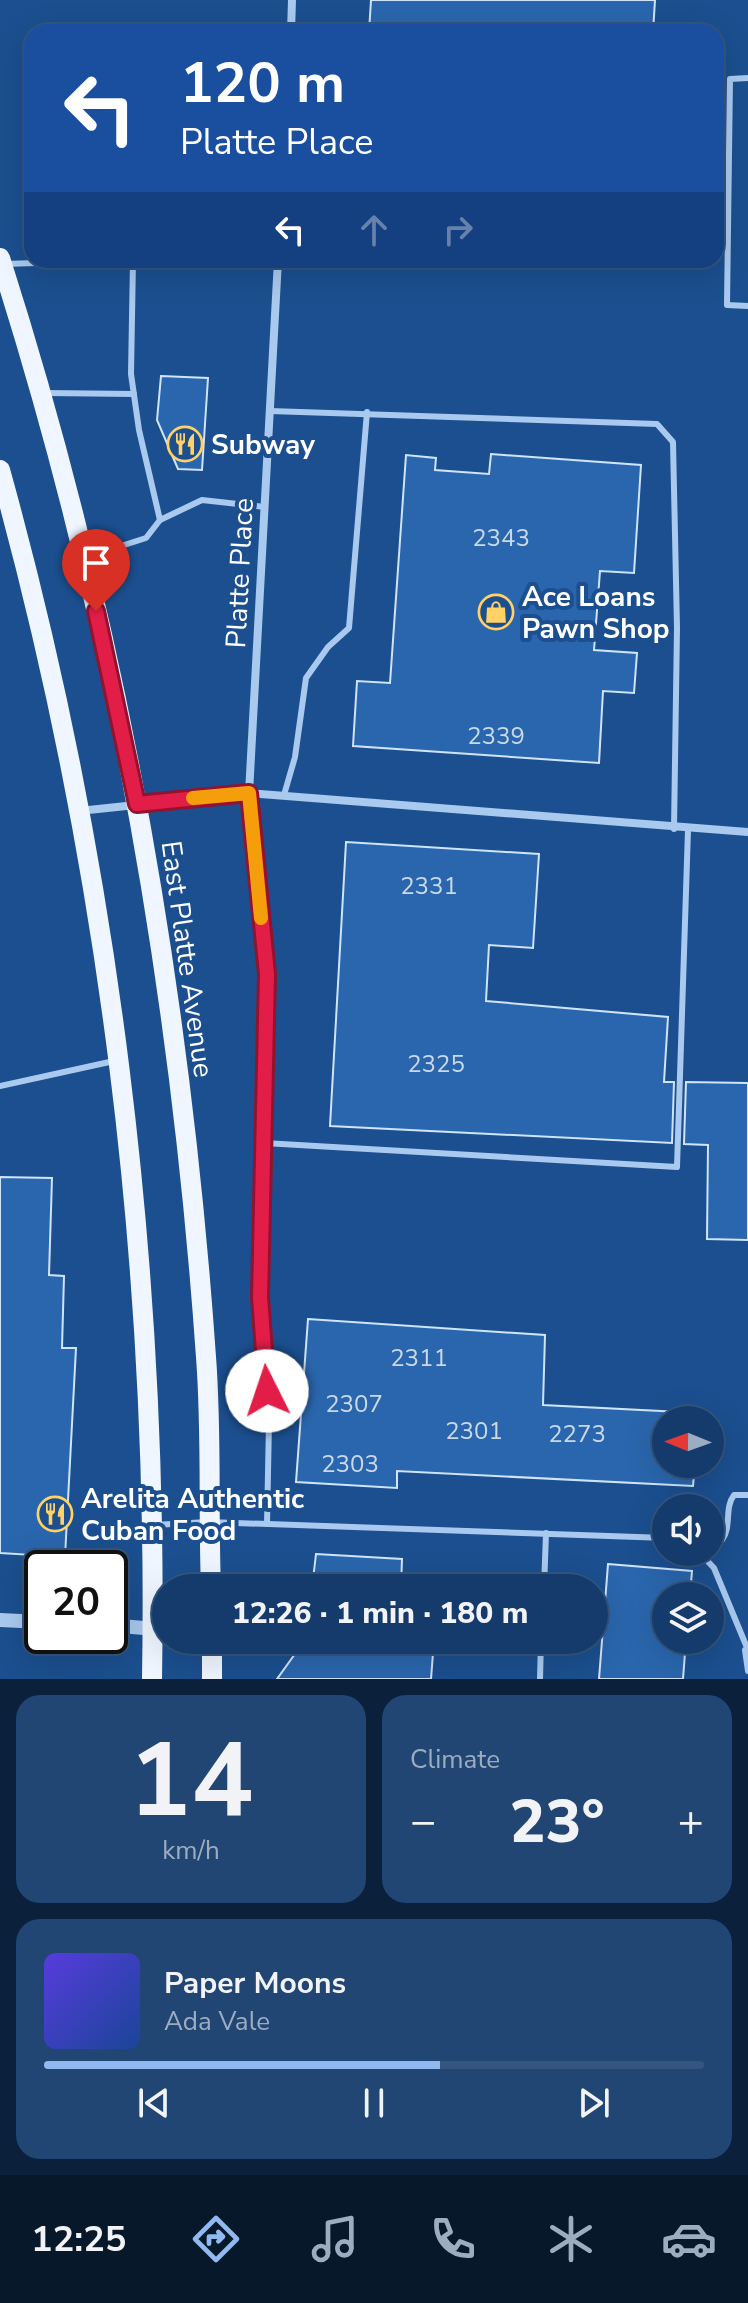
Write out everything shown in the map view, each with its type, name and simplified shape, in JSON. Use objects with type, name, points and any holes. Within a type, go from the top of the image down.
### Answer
[{"type":"main road","name":"East Platte Avenue","points":[[1,261],[41,393],[82,550],[137,804],[164,966],[192,1197],[207,1361],[210,1574]]},
{"type":"main road","points":[[0,309],[26,340]]},
{"type":"main road","points":[[0,470],[32,584],[78,811],[118,1060],[139,1242],[155,1574]]},
{"type":"main road","points":[[152,1679],[156,1654]]},
{"type":"main road","points":[[212,1654],[212,1679]]},
{"type":"street","points":[[291,24],[292,0]]},
{"type":"street","name":"Platte Place","points":[[249,793],[278,268]]},
{"type":"street","points":[[78,811],[249,793],[674,829],[748,832]]},
{"type":"street","points":[[0,1620],[24,1621]]},
{"type":"street","points":[[128,1627],[152,1629]]},
{"type":"lane","points":[[748,78],[730,79],[727,305],[748,306]]},
{"type":"lane","points":[[1,261],[24,261]]},
{"type":"lane","points":[[132,268],[134,394],[160,520]]},
{"type":"lane","points":[[41,393],[134,394]]},
{"type":"lane","points":[[270,411],[657,424],[673,442],[677,628],[674,829]]},
{"type":"lane","points":[[284,795],[295,757],[306,678],[328,647],[349,628],[367,412]]},
{"type":"lane","points":[[82,550],[121,546],[146,538],[160,520],[202,500],[265,507]]},
{"type":"lane","points":[[249,793],[267,974],[260,1297],[269,1422],[267,1524]]},
{"type":"lane","points":[[264,1143],[677,1167],[688,830]]},
{"type":"lane","points":[[0,1086],[118,1060]]},
{"type":"lane","points":[[724,1537],[730,1500],[734,1495],[748,1495]]},
{"type":"lane","points":[[152,1525],[208,1522],[652,1537]]},
{"type":"lane","points":[[545,1574],[546,1533]]},
{"type":"lane","points":[[712,1566],[747,1650],[748,1671]]},
{"type":"lane","points":[[540,1679],[541,1654]]},
{"type":"building","points":[[371,0],[655,0],[654,24],[370,24]]},
{"type":"building","name":"Subway","points":[[161,376],[208,378],[202,470],[178,469],[157,420]]},
{"type":"building","name":"Ace Loans Pawn Shop","points":[[491,454],[641,465],[634,573],[600,571],[594,650],[637,653],[634,693],[603,691],[599,763],[353,746],[357,681],[390,683],[406,455],[436,458],[435,470],[489,474]]},
{"type":"building","points":[[346,842],[539,854],[533,948],[489,945],[486,1001],[668,1017],[664,1082],[674,1082],[672,1143],[330,1126]]},
{"type":"building","points":[[686,1082],[748,1083],[748,1240],[707,1239],[708,1145],[684,1144]]},
{"type":"building","points":[[0,1177],[52,1178],[49,1275],[64,1276],[62,1348],[76,1348],[65,1550],[24,1550],[24,1554],[0,1553]]},
{"type":"building","points":[[308,1319],[545,1335],[543,1405],[652,1411],[652,1478],[694,1478],[693,1486],[397,1471],[397,1488],[296,1482]]},
{"type":"building","points":[[316,1554],[402,1559],[401,1574],[314,1574]]},
{"type":"building","points":[[608,1564],[692,1571],[691,1582],[652,1582],[652,1654],[685,1654],[683,1679],[599,1679],[601,1654],[608,1654]]},
{"type":"building","points":[[295,1654],[433,1654],[431,1679],[277,1679]]},
{"type":"slow traffic","points":[[193,798],[249,793],[261,918]]},
{"type":"place","name":"Subway","points":[[185,444]]},
{"type":"place","name":"Ace Loans Pawn Shop","points":[[496,612]]},
{"type":"place","name":"Arelita Authentic Cuban Food","points":[[55,1514]]},
{"type":"route","points":[[96,611],[137,804],[249,793],[267,974],[260,1297],[267,1391]]}]
